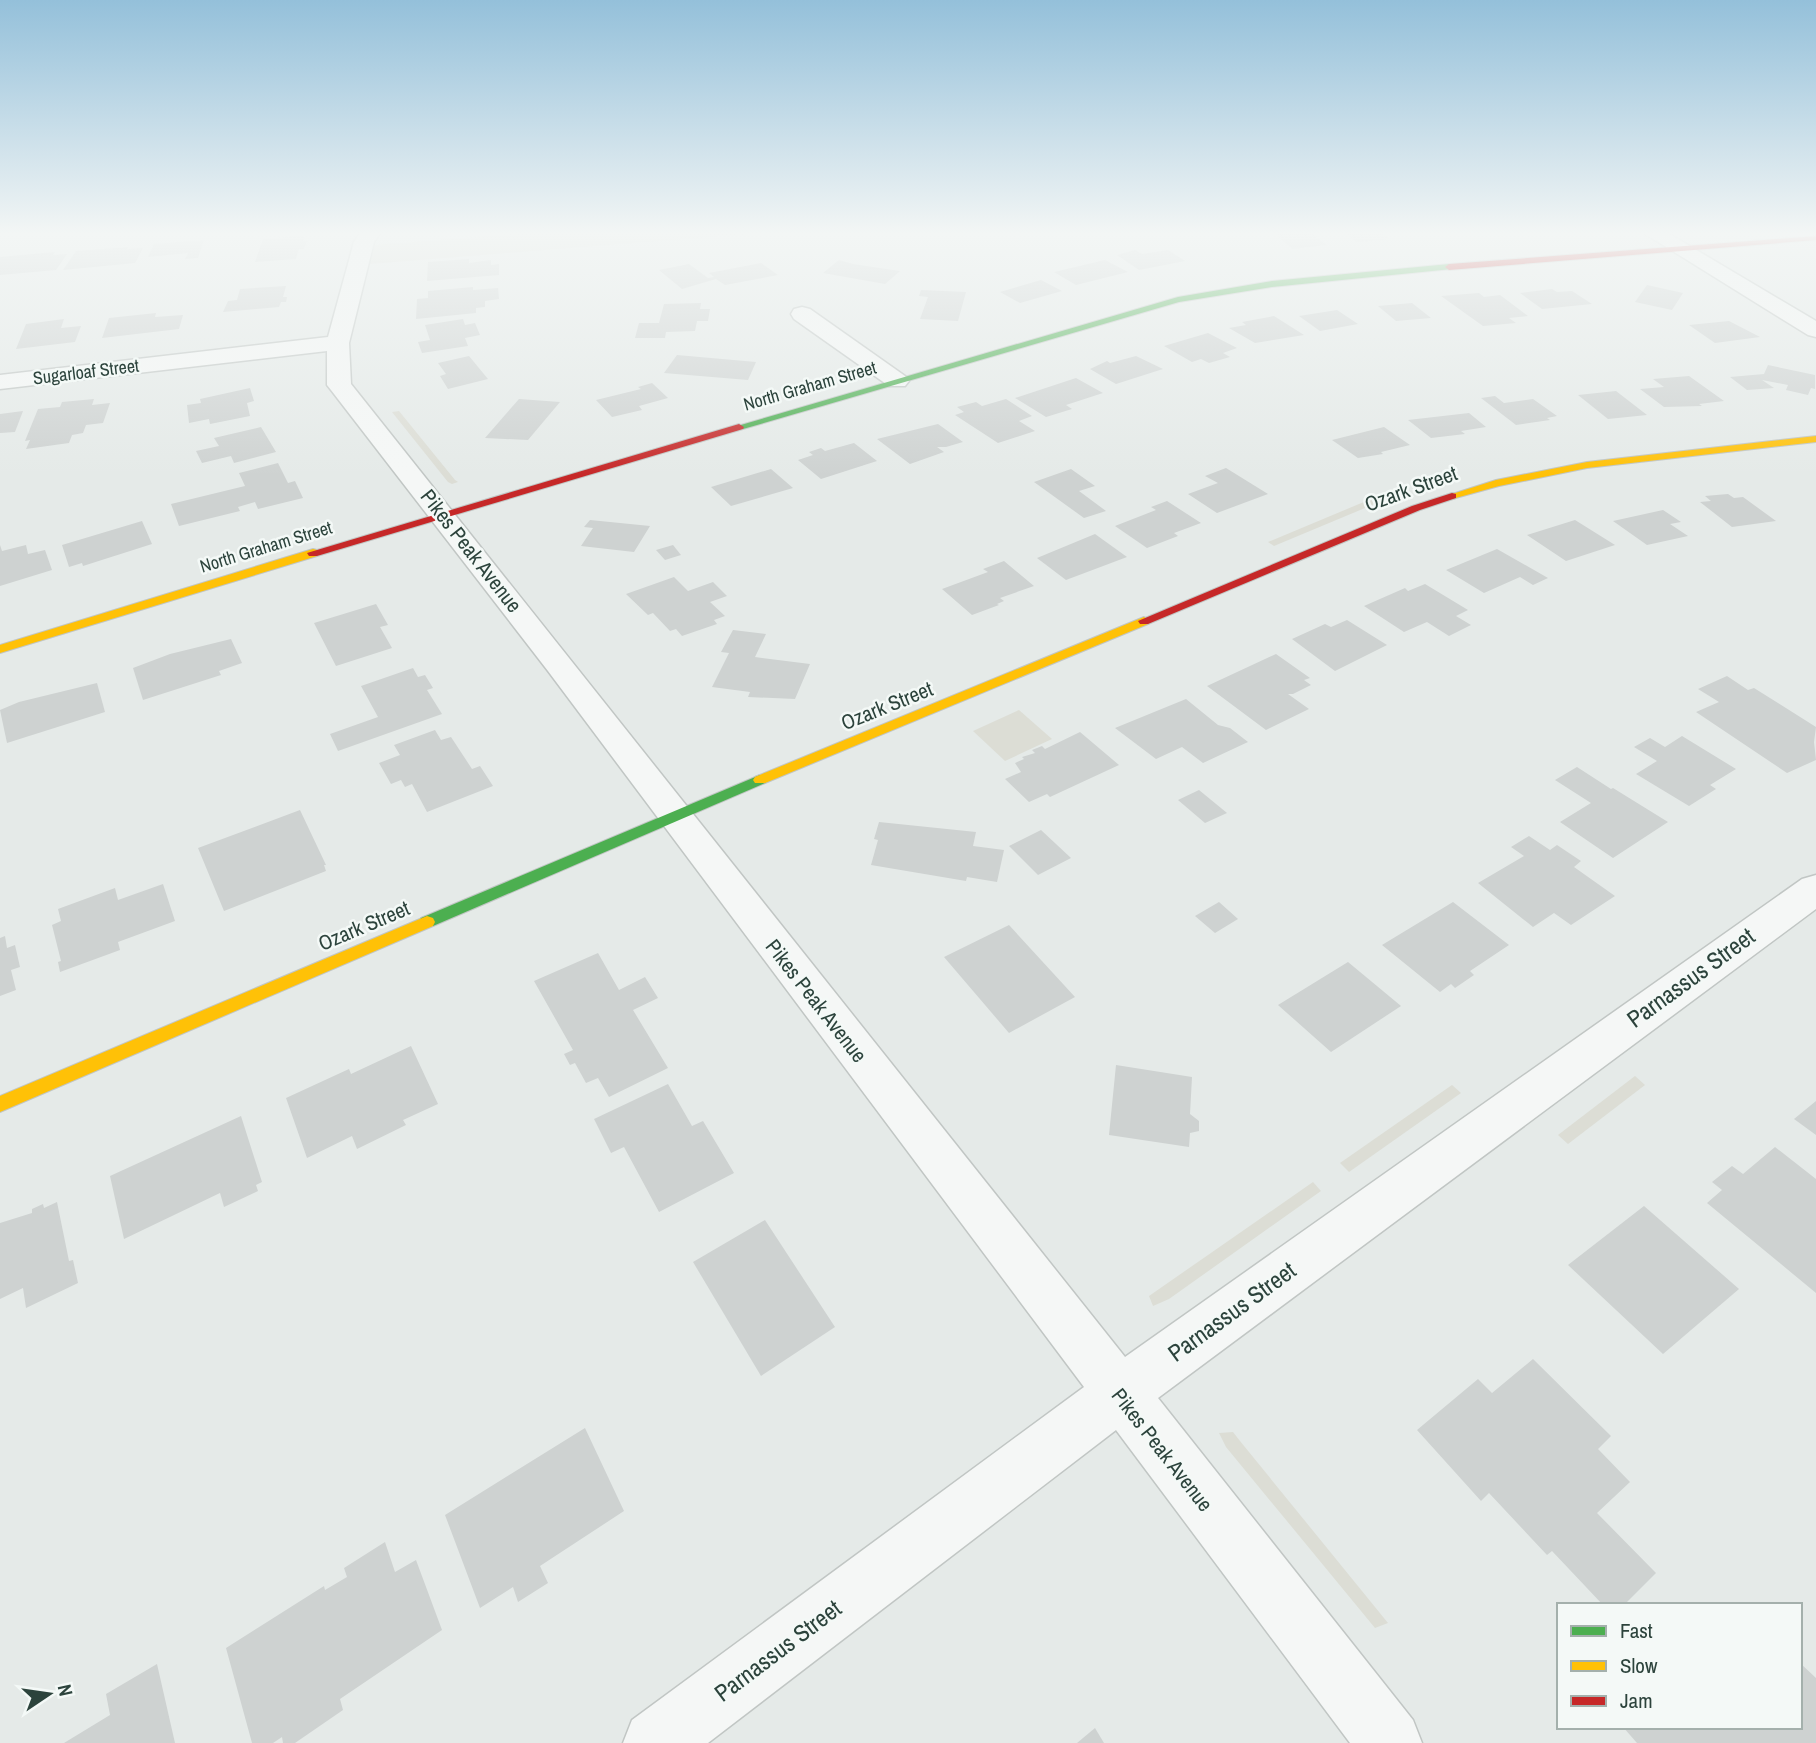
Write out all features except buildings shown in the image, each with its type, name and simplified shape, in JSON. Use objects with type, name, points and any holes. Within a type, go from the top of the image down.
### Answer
[{"type":"main road","name":"North Graham Street","points":[[0,649],[442,513],[1126,313]]},
{"type":"main road","name":"Ozark Street","points":[[0,1104],[674,817],[1323,546],[1450,496],[1504,481],[1585,465],[1816,439]]},
{"type":"street","name":"Pikes Peak Avenue","points":[[346,313],[338,343],[339,385],[442,513],[1390,1743]]},
{"type":"street","points":[[1788,313],[1816,330]]},
{"type":"street","points":[[802,314],[897,381]]},
{"type":"street","name":"Sugarloaf Street","points":[[0,382],[338,343]]},
{"type":"street","name":"Parnassus Street","points":[[655,1743],[1119,1394],[1816,889]]},
{"type":"shaded area","points":[[399,411],[458,482],[448,482],[392,412]]},
{"type":"shaded area","points":[[1371,499],[1377,503],[1274,546],[1268,542]]},
{"type":"shaded area","points":[[1019,710],[1052,739],[1005,761],[973,731]]},
{"type":"shaded area","points":[[1635,1076],[1645,1085],[1568,1144],[1558,1135]]},
{"type":"shaded area","points":[[1452,1085],[1461,1093],[1349,1172],[1340,1163]]},
{"type":"shaded area","points":[[1313,1182],[1321,1191],[1169,1299],[1153,1306],[1149,1296]]},
{"type":"shaded area","points":[[1233,1432],[1388,1623],[1375,1628],[1226,1447],[1219,1433]]},
{"type":"traffic: fast","points":[[739,427],[1132,313]]},
{"type":"traffic: fast","points":[[427,922],[760,780]]},
{"type":"traffic: slow","points":[[1452,496],[1496,483],[1587,465],[1816,439]]},
{"type":"traffic: slow","points":[[0,649],[313,553]]},
{"type":"traffic: slow","points":[[760,780],[1144,621]]},
{"type":"traffic: slow","points":[[0,1104],[427,922]]},
{"type":"traffic: jam","points":[[313,553],[739,427]]},
{"type":"traffic: jam","points":[[1144,621],[1416,508],[1452,496]]}]
